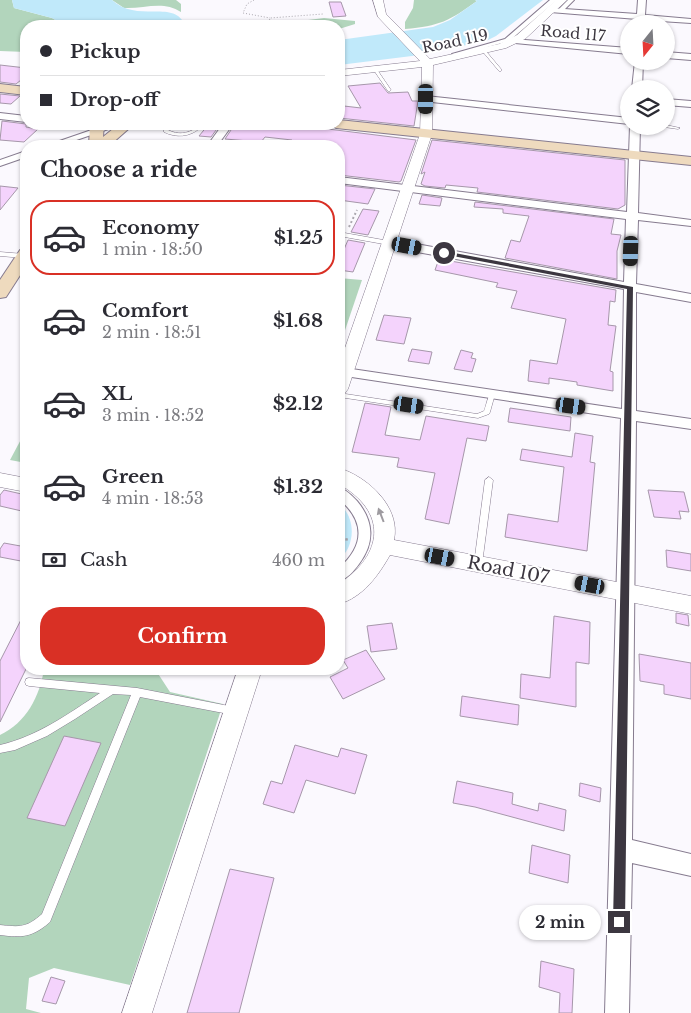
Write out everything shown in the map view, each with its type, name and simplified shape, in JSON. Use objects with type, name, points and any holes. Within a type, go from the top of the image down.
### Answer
[{"type":"main road","points":[[0,88],[20,90]]},
{"type":"main road","points":[[345,125],[691,161]]},
{"type":"main road","points":[[108,140],[121,130]]},
{"type":"main road","points":[[0,292],[20,262]]},
{"type":"street","points":[[378,0],[381,15],[427,61],[426,134],[345,372],[691,424]]},
{"type":"street","points":[[345,71],[427,61],[497,44],[506,40],[556,5],[572,0]]},
{"type":"street","points":[[641,15],[642,0]]},
{"type":"street","points":[[556,5],[620,16]]},
{"type":"street","name":"Road 119","points":[[345,72],[427,61],[515,42],[556,5]]},
{"type":"street","points":[[675,21],[691,21]]},
{"type":"street","name":"Road 117","points":[[515,42],[620,50]]},
{"type":"street","points":[[675,56],[691,57]]},
{"type":"street","points":[[426,99],[620,120]]},
{"type":"street","points":[[675,103],[691,104]]},
{"type":"street","points":[[0,116],[20,118]]},
{"type":"street","points":[[61,140],[74,130]]},
{"type":"street","points":[[67,140],[90,130]]},
{"type":"street","points":[[617,1013],[627,592],[630,287],[635,135]]},
{"type":"street","points":[[0,163],[20,156]]},
{"type":"street","points":[[345,181],[691,222]]},
{"type":"street","points":[[389,243],[691,298]]},
{"type":"street","points":[[345,478],[362,488],[377,505],[385,525],[384,546],[375,567],[356,585],[345,591]]},
{"type":"street","points":[[0,480],[20,484]]},
{"type":"street","points":[[345,496],[352,501],[362,516],[366,532],[363,550],[353,566],[345,572]]},
{"type":"street","name":"Road 107","points":[[384,546],[691,605]]},
{"type":"street","points":[[137,1013],[248,675]]},
{"type":"street","points":[[621,849],[691,865]]},
{"type":"lane","points":[[484,50],[500,70]]},
{"type":"lane","points":[[375,69],[389,90]]},
{"type":"lane","points":[[166,130],[177,135],[196,130]]},
{"type":"lane","points":[[345,235],[389,243]]},
{"type":"lane","points":[[0,254],[20,255]]},
{"type":"lane","points":[[345,396],[478,416],[488,412],[492,394]]},
{"type":"lane","points":[[478,564],[489,480]]},
{"type":"lane","points":[[29,682],[136,692],[236,712]]},
{"type":"lane","points":[[0,749],[15,746],[63,722],[111,690]]},
{"type":"lane","points":[[0,930],[14,932],[33,930],[46,918],[136,692]]},
{"type":"path","points":[[254,0],[247,4],[243,13],[270,18],[323,14]]},
{"type":"path","points":[[345,539],[356,541]]},
{"type":"green space","points":[[0,0],[12,0],[14,8],[56,20],[20,20],[20,52],[0,51]]},
{"type":"green space","points":[[112,0],[176,0],[181,4],[181,12],[167,6],[124,8]]},
{"type":"green space","points":[[414,0],[477,1],[444,21],[405,29],[405,22],[413,8]]},
{"type":"green space","points":[[324,18],[345,20],[308,20]]},
{"type":"green space","points":[[345,20],[355,21],[355,24],[345,27]]},
{"type":"green space","points":[[345,279],[362,280],[345,330]]},
{"type":"green space","points":[[20,441],[20,462],[10,460]]},
{"type":"green space","points":[[43,675],[159,675],[170,692],[223,704],[130,985],[54,968],[29,978],[26,1009],[41,1013],[0,1013],[0,735],[17,723],[30,708]]},
{"type":"water","points":[[12,0],[112,0],[122,7],[132,10],[171,13],[181,20],[56,20],[14,8]]},
{"type":"water","points":[[475,0],[543,0],[496,36],[486,41],[412,56],[345,64],[345,39],[433,27],[450,20],[477,1]]},
{"type":"water","points":[[345,509],[349,516],[352,532],[349,547],[345,554]]},
{"type":"building","points":[[329,2],[341,2],[346,16],[333,17]]},
{"type":"building","points":[[0,65],[20,67],[20,81],[16,84],[0,82]]},
{"type":"building","points":[[380,83],[388,93],[408,92],[412,101],[418,101],[414,126],[345,119],[345,106],[361,108],[348,86]]},
{"type":"building","points":[[0,94],[20,96],[11,104],[0,103]]},
{"type":"building","points":[[2,121],[20,123],[20,130],[37,130],[26,140],[20,140],[20,142],[0,140]]},
{"type":"building","points":[[204,130],[216,130],[211,137],[199,136]]},
{"type":"building","points":[[231,130],[336,130],[416,140],[399,182],[345,176],[345,140],[292,140],[265,137],[263,140],[225,139]]},
{"type":"building","points":[[432,140],[625,160],[625,205],[618,209],[477,192],[478,188],[446,185],[445,188],[425,186],[421,184],[425,172],[421,174]]},
{"type":"building","points":[[0,186],[18,188],[0,210]]},
{"type":"building","points":[[345,186],[375,189],[368,204],[345,201]]},
{"type":"building","points":[[422,195],[442,198],[440,206],[419,204]]},
{"type":"building","points":[[475,202],[614,219],[611,234],[621,235],[617,251],[617,279],[505,258],[511,240],[520,242],[529,216],[503,213],[503,209],[474,207]]},
{"type":"building","points":[[363,209],[379,211],[368,235],[351,232]]},
{"type":"building","points":[[348,240],[365,243],[353,272],[345,271],[345,247]]},
{"type":"building","points":[[439,259],[616,290],[615,302],[610,301],[608,325],[616,326],[610,371],[613,372],[613,391],[577,385],[577,382],[549,378],[549,384],[528,381],[530,360],[557,364],[566,319],[511,308],[517,291],[496,287],[498,283],[435,270]]},
{"type":"building","points":[[384,315],[411,318],[404,344],[376,340]]},
{"type":"building","points":[[412,349],[432,352],[429,364],[408,361]]},
{"type":"building","points":[[461,350],[473,353],[471,358],[476,359],[472,372],[454,369]]},
{"type":"building","points":[[365,403],[391,407],[385,435],[420,440],[426,416],[489,426],[486,441],[467,438],[449,524],[425,519],[435,473],[397,467],[399,458],[352,452]]},
{"type":"building","points":[[510,408],[571,417],[570,431],[508,422]]},
{"type":"building","points":[[575,433],[593,436],[590,462],[595,463],[587,551],[505,537],[508,514],[558,522],[564,467],[520,460],[522,449],[572,457]]},
{"type":"building","points":[[4,490],[20,494],[20,511],[0,506],[0,495]]},
{"type":"building","points":[[648,490],[684,492],[689,512],[679,511],[681,519],[654,517]]},
{"type":"building","points":[[4,543],[20,546],[20,561],[0,557],[0,549]]},
{"type":"building","points":[[666,550],[691,554],[691,571],[667,567]]},
{"type":"building","points":[[676,613],[688,615],[689,626],[676,623]]},
{"type":"building","points":[[554,616],[590,622],[589,664],[576,662],[576,707],[520,698],[521,674],[550,678]]},
{"type":"building","points":[[20,622],[20,675],[23,675],[0,722],[0,661]]},
{"type":"building","points":[[392,623],[397,649],[371,652],[367,626]]},
{"type":"building","points":[[366,650],[385,679],[343,699],[330,677],[345,675],[345,670],[348,668],[345,659]]},
{"type":"building","points":[[639,654],[691,663],[691,699],[664,694],[664,685],[640,681]]},
{"type":"building","points":[[462,696],[519,705],[518,725],[460,716]]},
{"type":"building","points":[[64,736],[101,743],[65,826],[27,818]]},
{"type":"building","points":[[295,745],[338,757],[341,748],[367,755],[355,794],[306,780],[294,813],[263,804],[271,781],[282,784]]},
{"type":"building","points":[[457,781],[513,793],[512,804],[538,811],[539,803],[566,810],[564,831],[475,807],[453,803]]},
{"type":"building","points":[[580,783],[601,788],[600,802],[579,796]]},
{"type":"building","points":[[532,845],[570,855],[568,883],[529,873]]},
{"type":"building","points":[[230,869],[274,878],[239,1013],[187,1013]]},
{"type":"building","points":[[541,961],[574,969],[572,1013],[559,1013],[560,993],[539,987]]},
{"type":"building","points":[[51,977],[65,981],[56,1004],[42,1001]]},
{"type":"route","points":[[444,253],[630,287],[630,414],[619,922]]}]
